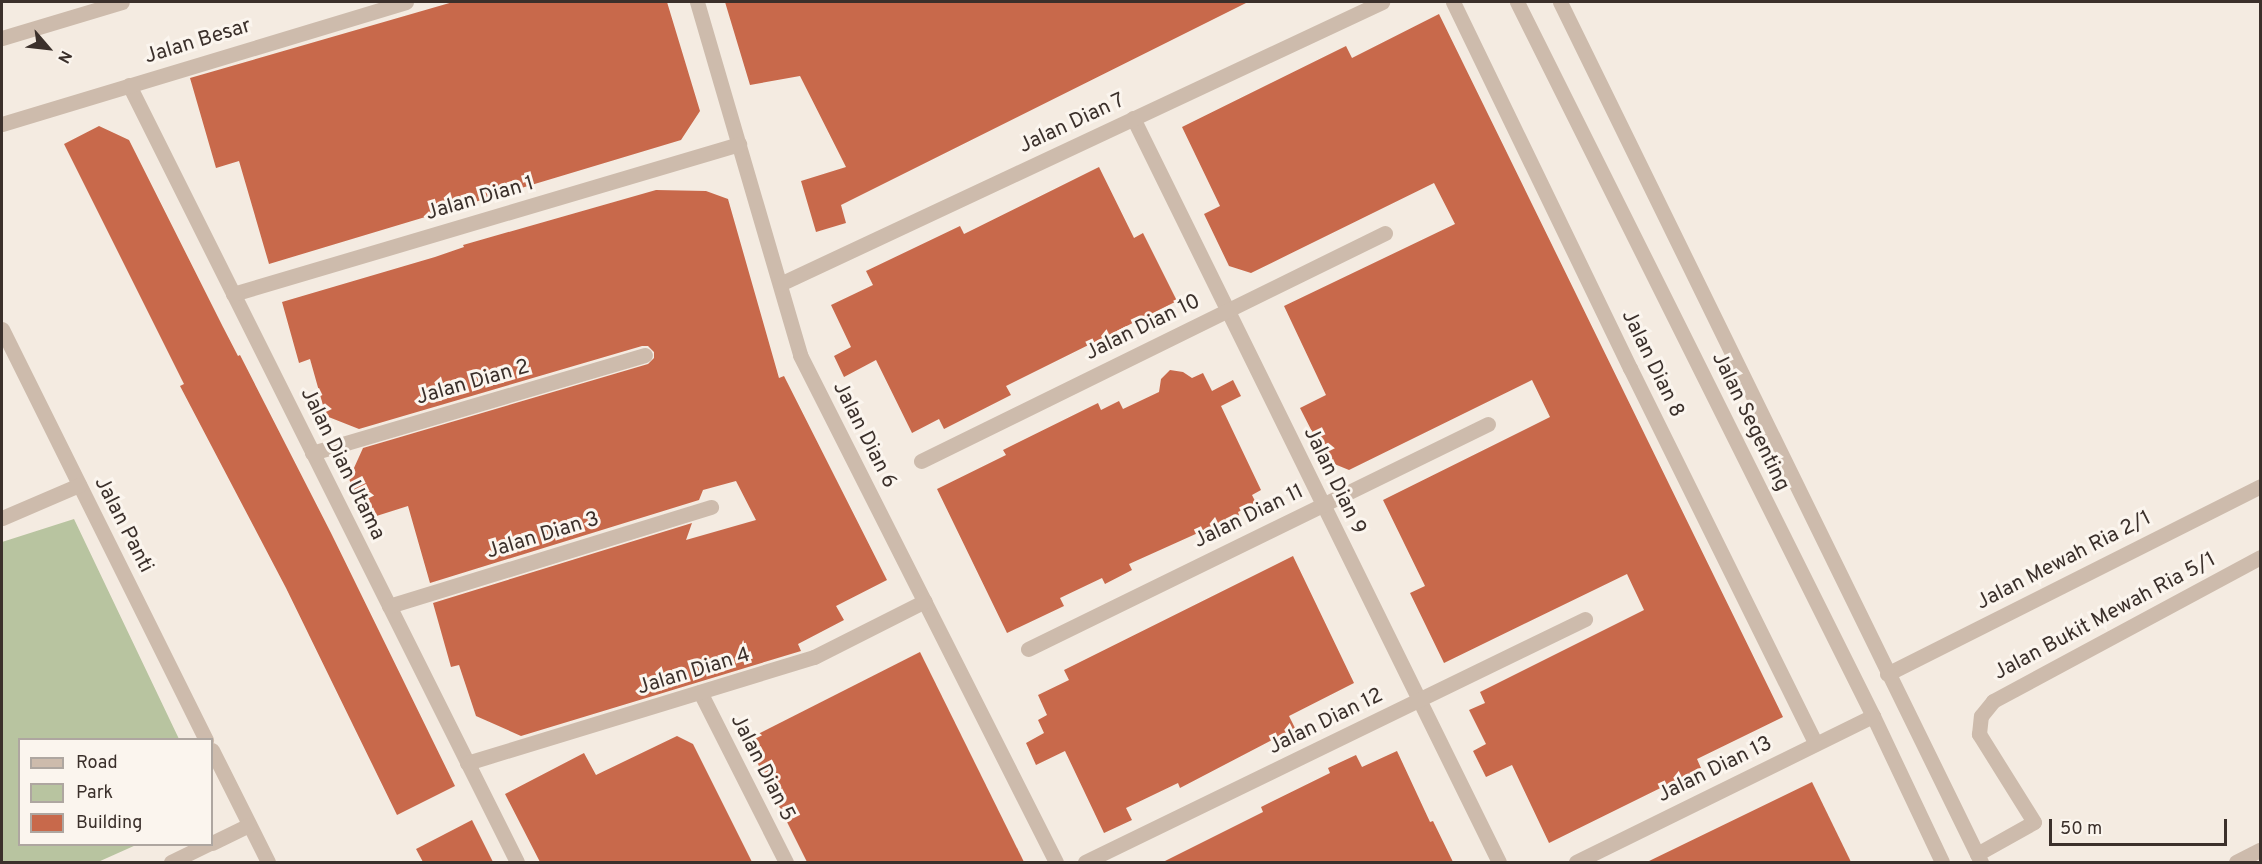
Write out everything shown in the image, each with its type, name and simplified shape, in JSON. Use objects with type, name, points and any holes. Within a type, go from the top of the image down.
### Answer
[{"type":"street","points":[[2,38],[122,2]]},
{"type":"street","name":"Jalan Besar","points":[[2,124],[406,2]]},
{"type":"street","name":"Jalan Dian 6","points":[[697,2],[800,355],[1056,862]]},
{"type":"street","name":"Jalan Dian 7","points":[[780,284],[1382,2]]},
{"type":"street","name":"Jalan Dian 8","points":[[1454,2],[1630,368],[1816,744]]},
{"type":"street","name":"Jalan Segenting","points":[[1517,2],[1873,716],[1942,862]]},
{"type":"street","name":"Jalan Segenting","points":[[1560,2],[1979,858]]},
{"type":"street","name":"Jalan Dian Utama","points":[[129,85],[517,862]]},
{"type":"street","name":"Jalan Dian 9","points":[[1133,118],[1499,862]]},
{"type":"street","name":"Jalan Dian 1","points":[[233,294],[739,144]]},
{"type":"street","name":"Jalan Dian 10","points":[[921,461],[1385,233]]},
{"type":"street","name":"Jalan Panti","points":[[2,329],[205,738]]},
{"type":"street","name":"Jalan Dian 2","points":[[312,453],[645,354]]},
{"type":"street","name":"Jalan Dian 11","points":[[1028,649],[1488,424]]},
{"type":"street","points":[[2,518],[79,485]]},
{"type":"street","name":"Jalan Mewah Ria 2/1","points":[[1887,674],[2260,486]]},
{"type":"street","name":"Jalan Dian 3","points":[[389,606],[711,507]]},
{"type":"street","name":"Jalan Bukit Mewah Ria 5/1","points":[[1979,858],[2034,822],[1980,734],[1981,716],[1993,701],[2260,557]]},
{"type":"street","name":"Jalan Dian 4","points":[[467,763],[814,657],[925,601]]},
{"type":"street","name":"Jalan Dian 12","points":[[1085,862],[1585,619]]},
{"type":"street","name":"Jalan Dian 5","points":[[700,692],[786,862]]},
{"type":"street","name":"Jalan Dian 13","points":[[1576,862],[1873,716]]},
{"type":"street","points":[[213,752],[268,862]]},
{"type":"street","points":[[213,843],[249,825]]},
{"type":"street","points":[[171,862],[206,846]]},
{"type":"street","points":[[2236,862],[2260,850]]},
{"type":"green space","points":[[74,519],[179,738],[18,738],[18,846],[134,846],[98,862],[2,862],[2,542]]},
{"type":"building","points":[[453,2],[667,2],[700,111],[681,140],[269,264],[239,161],[216,168],[190,78]]},
{"type":"building","points":[[725,2],[1248,2],[841,205],[846,223],[816,232],[801,181],[846,167],[800,76],[750,85]]},
{"type":"building","points":[[1439,14],[1783,717],[1697,759],[1701,768],[1549,843],[1512,765],[1486,777],[1473,751],[1486,744],[1469,710],[1485,703],[1480,692],[1644,610],[1627,574],[1444,663],[1410,593],[1425,586],[1383,500],[1550,417],[1532,380],[1349,470],[1327,461],[1300,408],[1326,395],[1284,306],[1455,224],[1434,183],[1251,273],[1229,266],[1204,214],[1220,206],[1182,127],[1346,46],[1352,58]]},
{"type":"building","points":[[99,126],[129,140],[223,327],[238,356],[240,355],[331,533],[455,786],[397,815],[286,588],[180,386],[184,384],[64,144]]},
{"type":"building","points":[[1099,167],[1134,238],[1143,233],[1177,301],[1006,386],[1011,395],[944,429],[939,419],[912,433],[876,360],[844,377],[834,356],[851,347],[831,305],[873,285],[866,271],[960,226],[964,234]]},
{"type":"building","points":[[656,190],[706,191],[728,199],[779,378],[784,376],[887,580],[836,606],[844,620],[798,644],[801,651],[521,736],[476,716],[459,665],[451,667],[433,603],[692,523],[686,540],[756,520],[736,481],[703,490],[699,500],[430,583],[408,506],[367,519],[349,479],[363,448],[648,364],[654,358],[654,352],[648,346],[642,346],[359,429],[326,416],[310,359],[299,363],[282,302],[435,257],[464,247],[463,245]]},
{"type":"building","points":[[1170,370],[1183,372],[1192,378],[1203,373],[1212,391],[1233,380],[1241,396],[1221,406],[1261,490],[1252,495],[1256,503],[1238,512],[1240,518],[1211,532],[1209,528],[1129,564],[1132,570],[1105,584],[1102,578],[1060,598],[1064,606],[1007,633],[937,489],[1006,455],[1003,450],[1098,403],[1101,410],[1119,401],[1123,409],[1159,392],[1161,379]]},
{"type":"building","points":[[1293,556],[1354,683],[1289,716],[1295,728],[1180,788],[1178,783],[1126,808],[1132,820],[1104,833],[1065,751],[1036,765],[1026,743],[1044,733],[1038,720],[1047,715],[1038,695],[1069,680],[1064,670]]},
{"type":"building","points":[[920,652],[1024,862],[807,862],[746,740]]},
{"type":"building","points":[[677,736],[693,744],[752,862],[540,862],[505,794],[584,753],[596,775]]},
{"type":"building","points":[[1397,751],[1430,822],[1433,821],[1453,862],[1163,862],[1263,812],[1261,807],[1330,773],[1328,768],[1356,755],[1362,767]]},
{"type":"building","points":[[1812,782],[1851,862],[1647,862]]},
{"type":"building","points":[[472,820],[493,862],[423,862],[416,849]]}]
